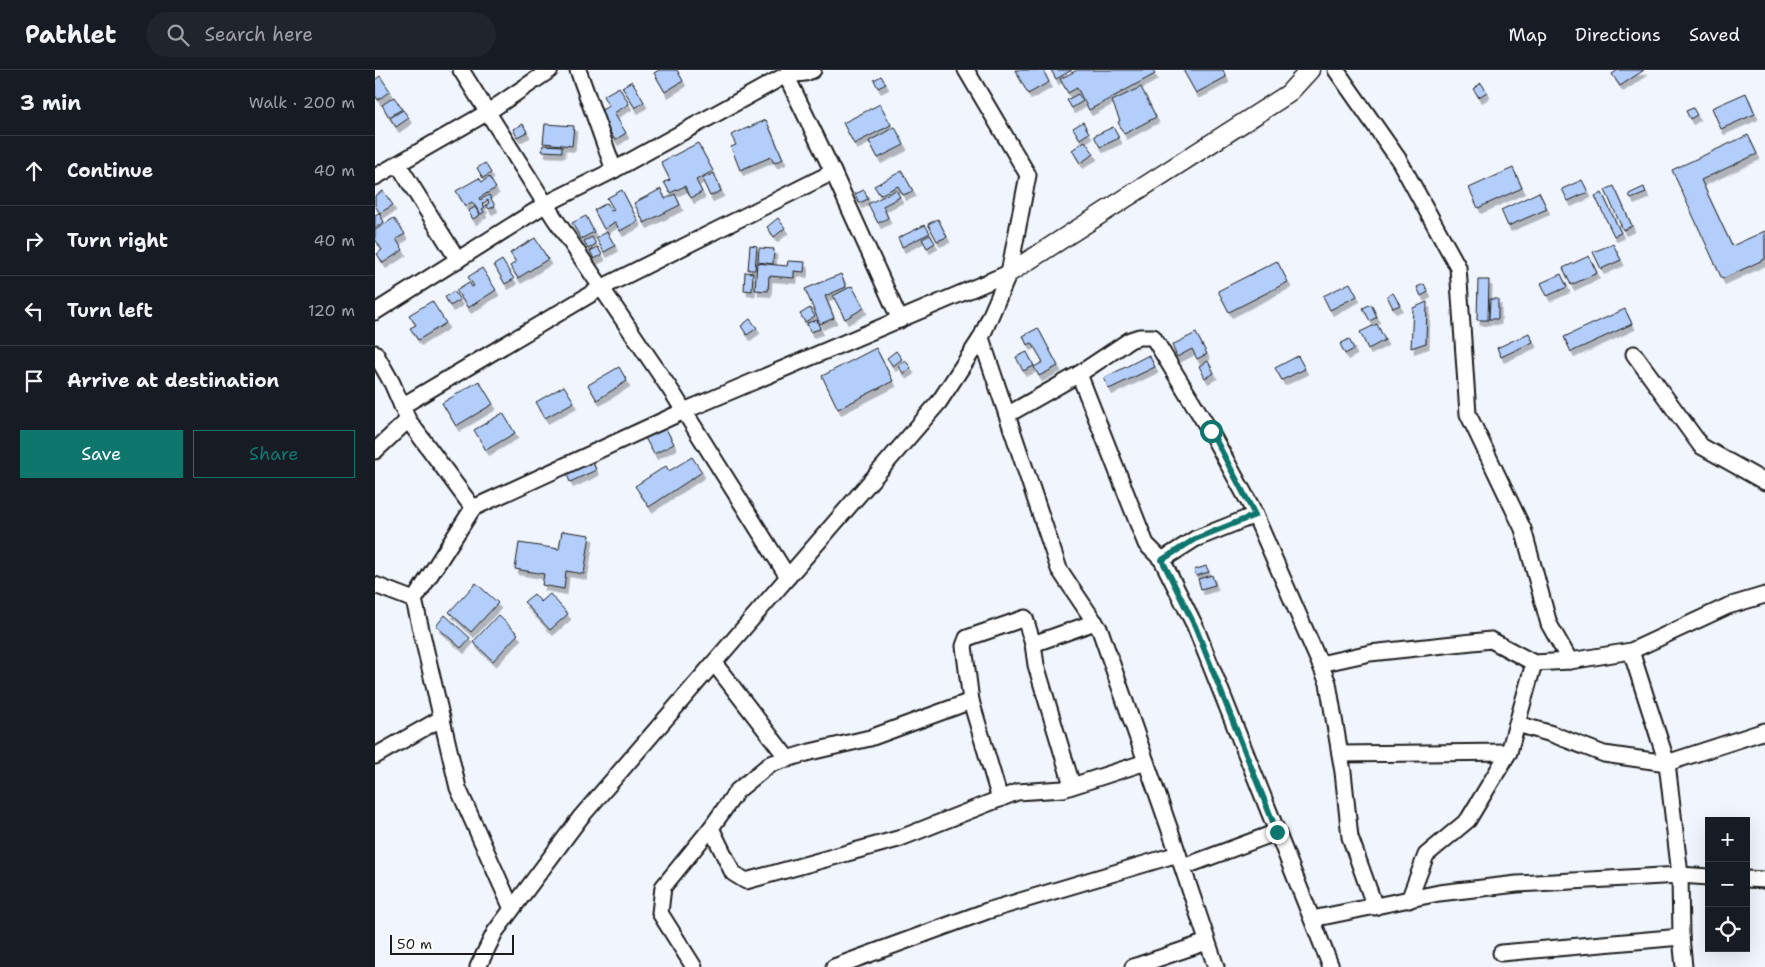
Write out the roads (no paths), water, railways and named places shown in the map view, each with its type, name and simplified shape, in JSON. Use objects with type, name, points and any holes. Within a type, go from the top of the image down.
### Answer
[{"type":"street","points":[[461,70],[546,204],[684,411],[788,577]]},
{"type":"street","points":[[375,178],[488,112],[550,70]]},
{"type":"street","points":[[578,70],[614,170]]},
{"type":"street","points":[[375,312],[546,204],[614,170],[786,75],[813,70]]},
{"type":"street","points":[[478,967],[495,932],[580,818],[939,402],[981,338],[1009,273],[1028,175],[966,70]]},
{"type":"street","points":[[512,909],[458,788],[414,600],[473,508],[684,411],[1009,273],[1288,94],[1310,70]]},
{"type":"street","points":[[1337,70],[1399,160],[1458,267],[1468,414],[1523,530],[1549,624],[1570,661]]},
{"type":"street","points":[[786,75],[833,172],[899,320]]},
{"type":"street","points":[[398,164],[458,260]]},
{"type":"street","points":[[402,406],[601,288],[833,172]]},
{"type":"street","points":[[1007,415],[1079,374],[1130,340],[1139,337],[1153,337],[1211,431],[1255,515],[1328,683],[1340,754],[1350,837],[1375,907]]},
{"type":"street","points":[[981,338],[1059,569],[1100,630],[1216,967]]},
{"type":"street","points":[[375,353],[392,383],[408,420],[473,508]]},
{"type":"street","points":[[1634,354],[1701,446],[1765,482]]},
{"type":"street","points":[[1079,374],[1146,544],[1162,560],[1195,626],[1331,967]]},
{"type":"street","points":[[375,451],[408,420]]},
{"type":"street","points":[[1162,560],[1195,539],[1255,515]]},
{"type":"street","points":[[375,585],[414,600]]},
{"type":"street","points":[[1320,664],[1370,653],[1491,640],[1534,663],[1570,661],[1631,651],[1728,606],[1765,595]]},
{"type":"street","points":[[1000,799],[971,700],[964,646],[967,638],[1025,618],[1033,644],[1035,665],[1072,785]]},
{"type":"street","points":[[1033,644],[1095,622]]},
{"type":"street","points":[[1631,651],[1667,763],[1679,874],[1684,967]]},
{"type":"street","points":[[713,663],[788,759]]},
{"type":"street","points":[[1409,900],[1426,855],[1468,820],[1509,752],[1534,663]]},
{"type":"street","points":[[694,967],[660,913],[663,887],[711,828],[737,791],[770,764],[869,738],[971,700]]},
{"type":"street","points":[[375,756],[442,718]]},
{"type":"street","points":[[1517,724],[1552,734],[1604,754],[1667,763],[1765,731]]},
{"type":"street","points":[[1340,754],[1509,752]]},
{"type":"street","points":[[711,828],[733,873],[746,881],[898,839],[1017,792],[1063,789],[1146,762]]},
{"type":"street","points":[[834,967],[987,912],[1180,861],[1277,832]]},
{"type":"street","points":[[1312,919],[1439,893],[1517,884],[1679,874],[1705,877]]},
{"type":"street","points":[[1750,879],[1765,880]]},
{"type":"street","points":[[1501,953],[1681,937]]},
{"type":"street","points":[[1133,967],[1207,942]]}]
